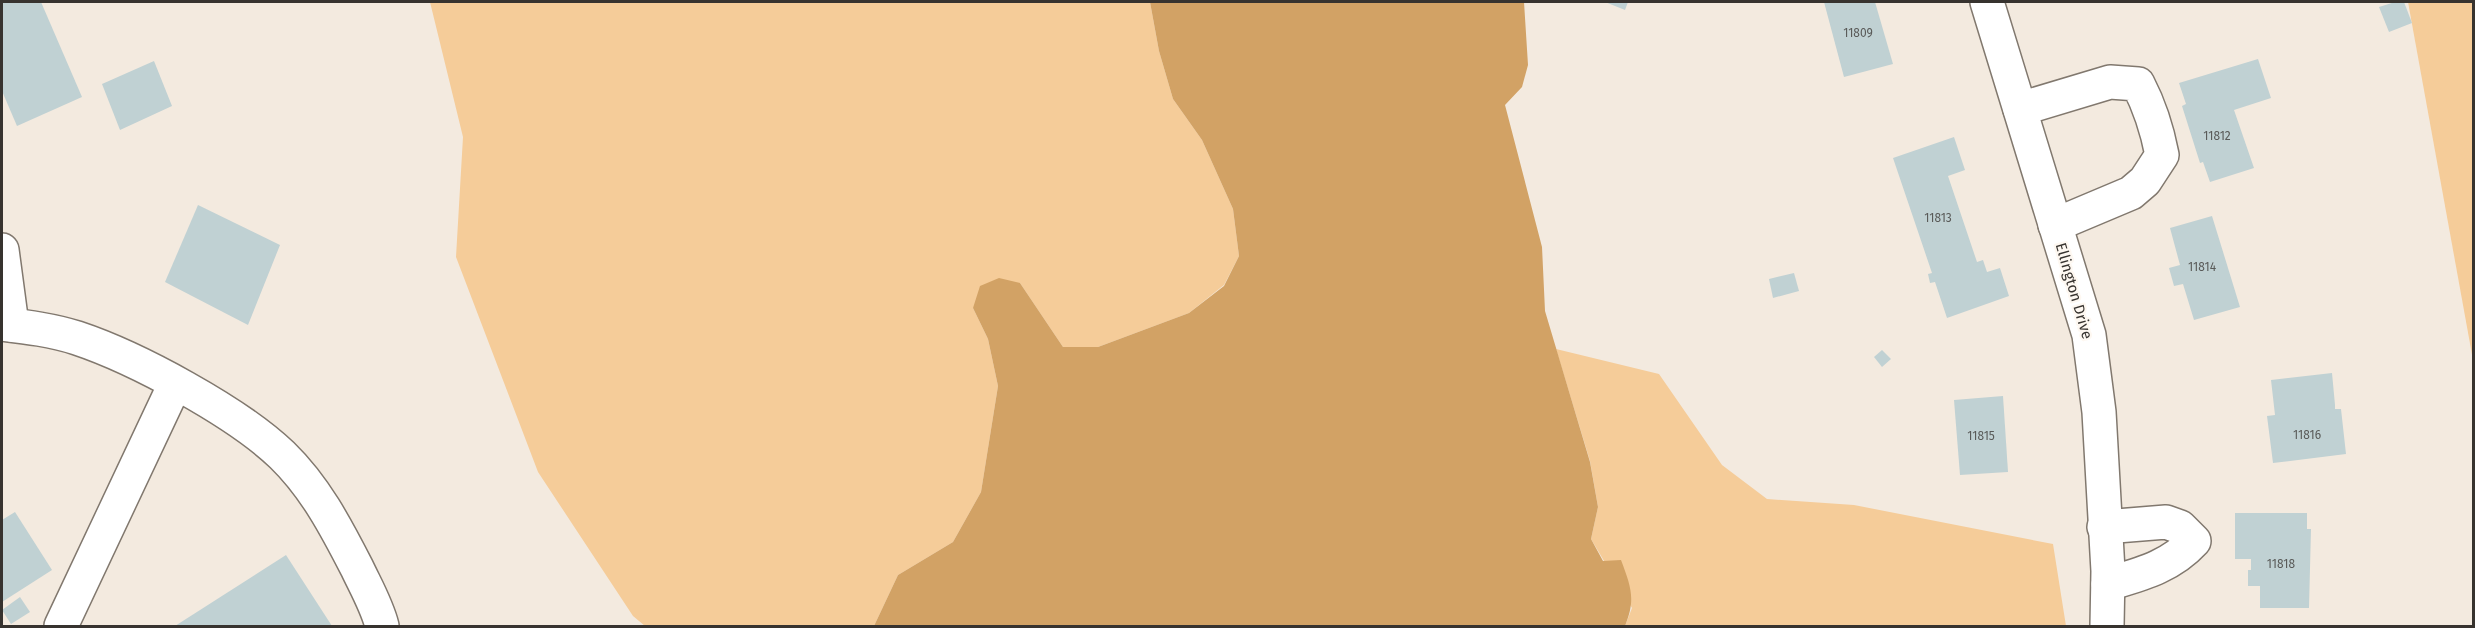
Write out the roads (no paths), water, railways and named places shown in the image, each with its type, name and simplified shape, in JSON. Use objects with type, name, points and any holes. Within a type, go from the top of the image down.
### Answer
[{"type":"street","name":"Ellington Drive","points":[[1987,2],[2089,335],[2099,412],[2108,584],[2107,627]]},
{"type":"street","points":[[2020,109],[2110,81],[2138,84],[2152,113],[2162,155],[2145,182],[2112,202],[2055,225]]},
{"type":"street","points":[[2,250],[7,324],[36,328],[78,339],[175,384],[230,415],[281,454],[298,473],[335,524],[382,627]]},
{"type":"street","points":[[61,627],[175,384]]},
{"type":"street","points":[[2104,527],[2166,522],[2180,527],[2194,541],[2179,557],[2108,584]]}]
